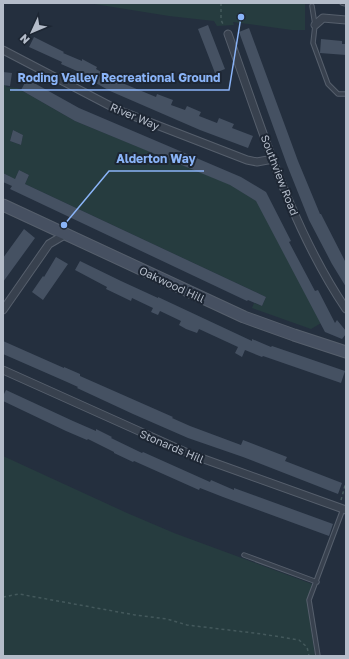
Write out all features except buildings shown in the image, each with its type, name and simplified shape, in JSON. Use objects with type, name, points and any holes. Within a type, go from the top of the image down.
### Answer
[{"type":"street","points":[[315,24],[323,18],[346,20]]},
{"type":"street","name":"Southview Road","points":[[228,34],[287,198],[308,244],[330,285],[346,309]]},
{"type":"street","name":"River Way","points":[[3,50],[125,113],[247,160],[257,162],[273,159]]},
{"type":"street","name":"Oakwood Hill","points":[[3,205],[244,317],[346,352]]},
{"type":"street","points":[[3,310],[49,244],[66,234]]},
{"type":"street","name":"Stonards Hill","points":[[3,370],[190,454],[342,509]]},
{"type":"lane","points":[[342,3],[346,4]]},
{"type":"lane","points":[[312,6],[315,24],[313,43],[328,84],[338,94],[346,94]]},
{"type":"lane","points":[[318,656],[309,600],[317,582],[342,509]]},
{"type":"lane","points":[[244,555],[317,582]]},
{"type":"path","points":[[221,3],[221,20],[228,34]]},
{"type":"path","points":[[342,509],[346,482]]},
{"type":"path","points":[[3,597],[19,594],[135,615],[167,619],[187,625],[299,640],[307,647],[309,656]]},
{"type":"green space","points":[[88,3],[305,3],[305,30],[292,30],[233,22],[234,25],[217,26],[214,21],[169,16]]},
{"type":"green space","points":[[3,85],[6,85],[6,87],[21,90],[75,121],[229,184],[258,202],[321,323],[311,329],[252,308],[254,303],[262,306],[266,297],[25,184],[29,175],[19,170],[13,183],[9,180],[9,176],[3,173]],"holes":[[[13,130],[23,135],[21,145],[10,141]]]},
{"type":"green space","points":[[3,456],[174,533],[312,584],[307,601],[315,656],[5,656],[3,653]]},
{"type":"place","name":"Roding Valley Recreational Ground","points":[[241,17]]},
{"type":"place","name":"Alderton Way","points":[[64,225]]}]
